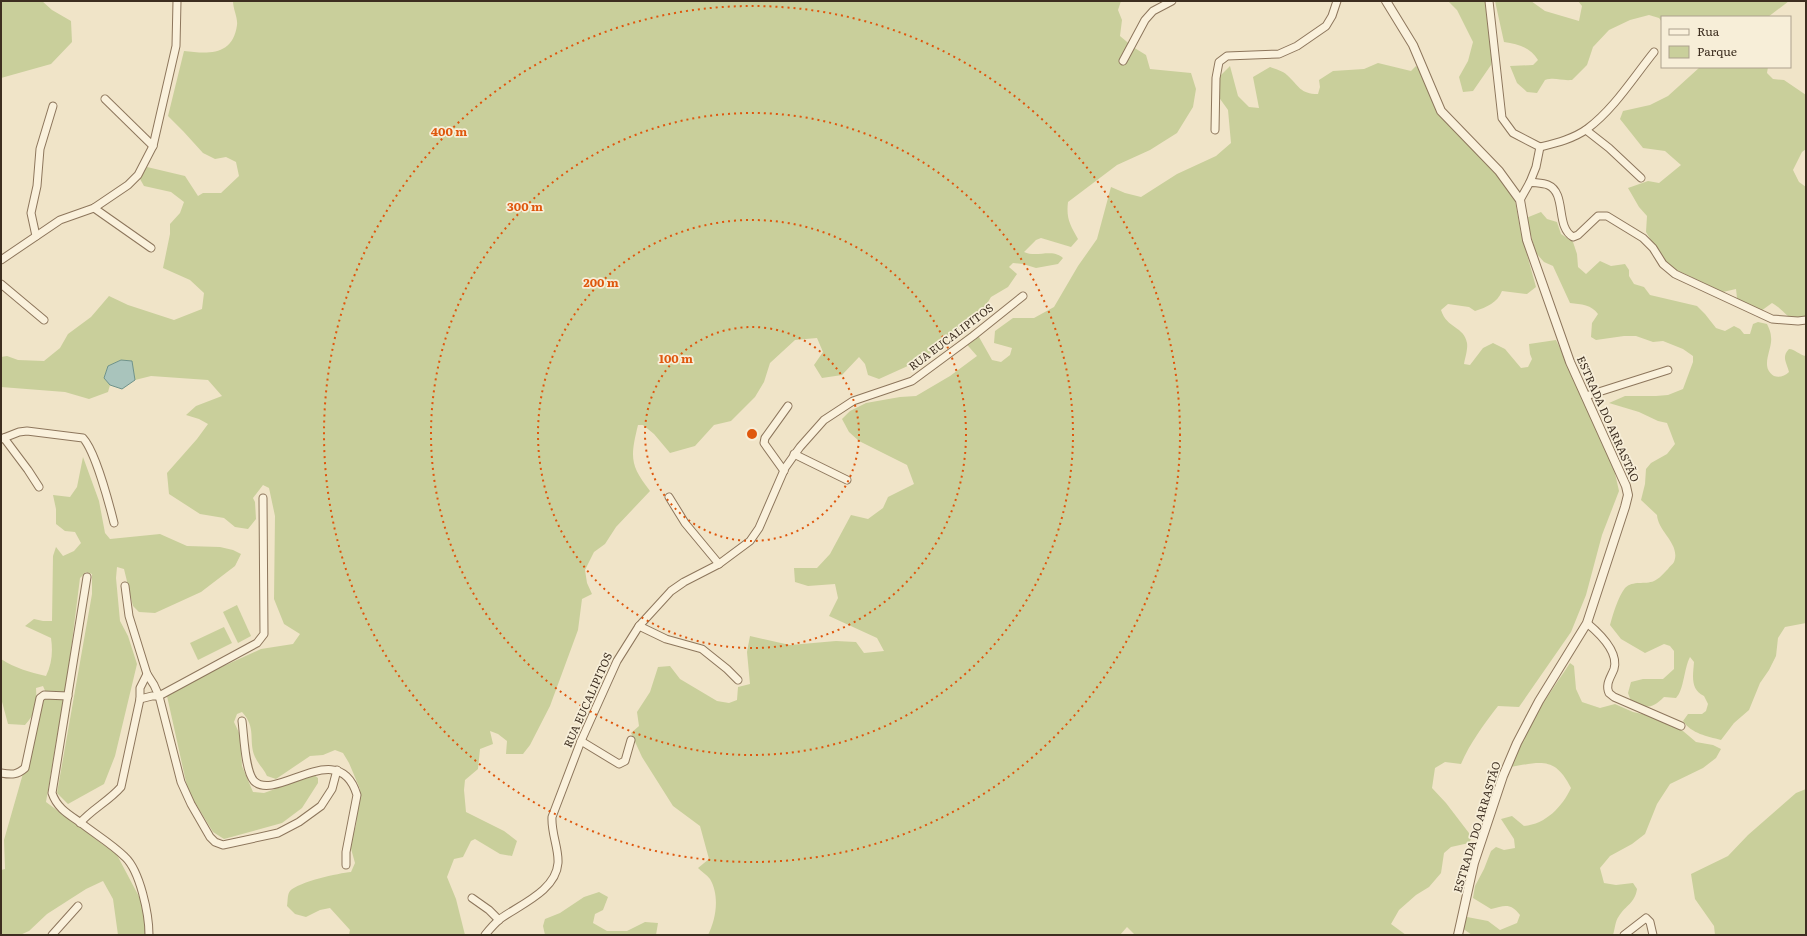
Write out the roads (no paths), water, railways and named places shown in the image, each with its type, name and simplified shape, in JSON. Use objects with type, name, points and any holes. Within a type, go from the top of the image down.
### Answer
[{"type":"street","points":[[1,260],[60,220],[94,208],[128,185],[138,175],[153,146],[176,46],[177,1]]},
{"type":"street","points":[[1123,61],[1145,20],[1153,12],[1172,1]]},
{"type":"street","points":[[1215,130],[1216,78],[1219,62],[1228,56],[1279,54],[1297,46],[1326,26],[1332,16],[1337,1]]},
{"type":"street","name":"ESTRADA DO ARRASTÃO","points":[[1386,1],[1413,45],[1441,111],[1499,171],[1520,200],[1527,240],[1570,362],[1622,472],[1628,495],[1587,624],[1539,701],[1517,743],[1503,776],[1474,863],[1458,935]]},
{"type":"street","points":[[1489,1],[1502,118],[1513,133],[1540,147],[1564,140],[1586,130],[1608,110],[1654,52]]},
{"type":"street","points":[[105,99],[153,146]]},
{"type":"street","points":[[36,236],[31,212],[37,186],[40,149],[53,106]]},
{"type":"street","points":[[1586,130],[1609,148],[1641,178]]},
{"type":"street","points":[[1520,200],[1536,167],[1540,147]]},
{"type":"street","points":[[1530,182],[1548,184],[1555,190],[1565,228],[1573,237],[1578,235],[1598,216],[1607,216],[1643,238],[1653,248],[1663,264],[1675,274],[1772,319],[1798,321],[1806,320]]},
{"type":"street","points":[[94,208],[151,248]]},
{"type":"street","points":[[1,284],[44,320]]},
{"type":"street","name":"RUA EUCALIPITOS","points":[[484,935],[499,920],[551,884],[556,873],[558,862],[551,826],[552,817],[581,741],[617,661],[639,626],[671,591],[684,582],[719,564],[750,541],[756,532],[784,471],[794,454],[824,420],[853,401],[912,381],[973,336],[1023,296]]},
{"type":"street","points":[[1586,396],[1668,370]]},
{"type":"street","points":[[784,471],[764,443],[765,438],[788,406]]},
{"type":"street","points":[[38,487],[28,470],[3,439],[19,432],[27,431],[83,438],[97,467],[114,523]]},
{"type":"street","points":[[794,454],[847,480]]},
{"type":"street","points":[[669,497],[685,523],[719,564]]},
{"type":"street","points":[[140,699],[159,696],[257,643],[264,634],[263,498]]},
{"type":"street","points":[[87,577],[52,793],[55,802],[62,811],[126,858],[134,870],[146,906],[149,920],[149,935]]},
{"type":"street","points":[[125,586],[129,616],[147,674],[159,696],[182,782],[191,804],[210,838],[223,845],[278,833],[299,822],[321,806],[332,789],[337,770]]},
{"type":"street","points":[[1587,624],[1602,637],[1613,656],[1615,667],[1607,686],[1609,693],[1614,697],[1681,726]]},
{"type":"street","points":[[639,626],[666,639],[702,649],[727,668],[738,680]]},
{"type":"street","points":[[80,823],[98,805],[113,796],[121,787],[140,699],[140,688],[147,674]]},
{"type":"street","points":[[1,773],[11,775],[18,774],[25,768],[40,698],[44,696],[68,696]]},
{"type":"street","points":[[242,721],[249,773],[255,782],[262,785],[273,785],[313,771],[337,770],[346,776],[355,786],[357,795],[346,852],[346,865]]},
{"type":"street","points":[[581,741],[619,764],[625,761],[632,740]]},
{"type":"street","points":[[472,898],[489,910],[499,920]]},
{"type":"street","points":[[52,935],[78,906]]},
{"type":"street","points":[[1624,935],[1646,918],[1650,922],[1652,931]]},
{"type":"water","points":[[121,360],[132,361],[135,380],[122,389],[110,385],[104,378],[108,366]]}]
